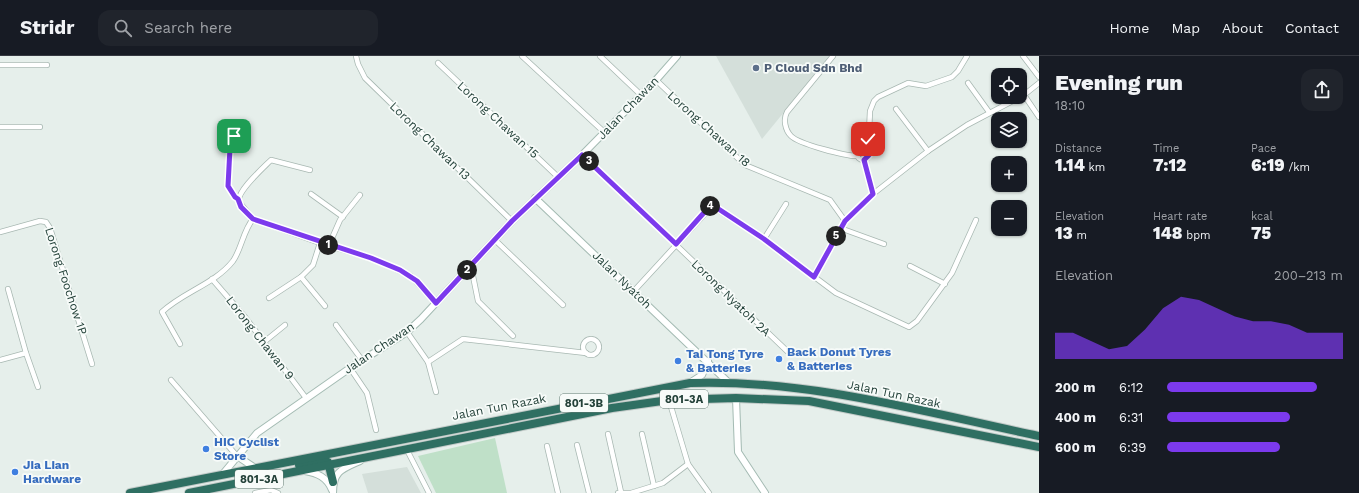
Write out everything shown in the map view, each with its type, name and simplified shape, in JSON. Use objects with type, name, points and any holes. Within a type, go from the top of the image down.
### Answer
[{"type":"highway","name":"Jalan Tun Razak","points":[[130,493],[690,383],[728,382],[811,389],[1039,436]]},
{"type":"highway","name":"Jalan Tun Razak","points":[[189,493],[216,490],[330,465],[612,408],[669,400],[736,398],[809,401],[1039,447]]},
{"type":"highway","points":[[239,472],[274,469],[324,461],[330,465],[333,482]]},
{"type":"highway","points":[[189,493],[189,488],[197,480]]},
{"type":"street","name":"Lorong Chawan 13","points":[[356,56],[365,78],[512,221]]},
{"type":"street","points":[[522,56],[604,132]]},
{"type":"street","points":[[600,56],[641,95]]},
{"type":"street","name":"Jalan Chawan","points":[[222,475],[257,433],[350,368],[407,332],[512,221],[582,155],[656,80],[677,56]]},
{"type":"street","points":[[833,56],[787,112],[785,120],[788,132],[794,138],[835,153],[857,156],[864,160],[873,194]]},
{"type":"street","points":[[864,160],[869,155],[865,148],[869,132],[870,111],[874,101],[887,91],[908,83],[926,86],[956,74],[967,56]]},
{"type":"street","points":[[1023,56],[1039,77]]},
{"type":"street","name":"Lorong Chawan 15","points":[[438,63],[558,177]]},
{"type":"street","points":[[0,65],[47,65]]},
{"type":"street","name":"Lorong Chawan 18","points":[[656,80],[745,165],[830,200],[845,221]]},
{"type":"street","points":[[968,83],[990,112]]},
{"type":"street","points":[[1027,93],[1039,83]]},
{"type":"street","points":[[1027,99],[1039,117]]},
{"type":"street","points":[[814,277],[840,228],[845,221],[873,194],[928,151],[990,112],[1006,104]]},
{"type":"street","points":[[896,109],[928,151]]},
{"type":"street","points":[[0,127],[40,127]]},
{"type":"street","points":[[234,136],[230,148],[228,186],[238,199],[241,207],[253,219],[371,258],[411,276],[436,303]]},
{"type":"street","points":[[857,156],[858,151],[865,148]]},
{"type":"street","name":"Lorong Nyatoh 2A","points":[[582,155],[787,351]]},
{"type":"street","points":[[238,199],[241,192],[271,160],[310,170]]},
{"type":"street","points":[[311,194],[343,218]]},
{"type":"street","points":[[329,245],[343,218],[360,195]]},
{"type":"street","name":"Jalan Nyatoh","points":[[535,198],[633,292],[708,361],[728,382]]},
{"type":"street","points":[[764,239],[786,204]]},
{"type":"street","points":[[633,292],[712,206],[764,239],[836,293],[909,327],[917,321],[952,273],[976,220]]},
{"type":"street","points":[[180,344],[162,312],[212,279],[233,260],[247,228],[253,219]]},
{"type":"street","name":"Lorong Foochow 1P","points":[[0,232],[40,220],[46,222],[50,228],[92,364]]},
{"type":"street","points":[[840,228],[884,244]]},
{"type":"street","points":[[494,240],[563,305]]},
{"type":"street","points":[[269,298],[301,277],[313,265],[320,242]]},
{"type":"street","points":[[471,266],[478,301],[513,336]]},
{"type":"street","points":[[910,266],[945,284]]},
{"type":"street","points":[[301,277],[325,306]]},
{"type":"street","name":"Lorong Chawan 9","points":[[212,279],[264,342],[306,398]]},
{"type":"street","points":[[8,288],[26,353],[38,387]]},
{"type":"street","points":[[264,342],[285,324]]},
{"type":"street","points":[[336,325],[362,360]]},
{"type":"street","points":[[407,332],[428,362],[436,392]]},
{"type":"street","points":[[428,362],[463,339],[586,353]]},
{"type":"street","points":[[0,360],[26,353]]},
{"type":"street","points":[[690,383],[702,375],[708,361]]},
{"type":"street","points":[[350,368],[367,393],[376,430]]},
{"type":"street","points":[[171,380],[237,456],[256,468]]},
{"type":"street","points":[[736,398],[738,452],[765,493]]},
{"type":"street","points":[[669,400],[688,464],[709,493]]},
{"type":"street","points":[[608,434],[619,493],[631,493],[654,486],[671,478],[688,464]]},
{"type":"street","points":[[642,434],[654,486]]},
{"type":"street","points":[[547,446],[558,493]]},
{"type":"street","points":[[577,446],[588,493]]},
{"type":"street","points":[[407,450],[429,493]]},
{"type":"street","points":[[333,493],[333,482],[340,470],[370,457]]},
{"type":"street","points":[[302,471],[318,474],[323,477],[333,493]]},
{"type":"street","points":[[255,493],[271,490],[278,493]]},
{"type":"shaded area","points":[[716,56],[830,56],[762,139]]},
{"type":"shaded area","points":[[407,467],[421,493],[368,493],[362,474]]},
{"type":"green space","points":[[495,438],[507,493],[436,493],[418,456]]},
{"type":"place","name":"P Cloud Sdn Bhd","points":[[756,68]]},
{"type":"place","name":"Back Donut Tyres & Batteries","points":[[779,359]]},
{"type":"place","name":"Tai Tong Tyre & Batteries","points":[[678,361]]},
{"type":"place","name":"HIC Cyclist Store","points":[[206,449]]},
{"type":"place","name":"Jia Lian Hardware","points":[[15,472]]},
{"type":"route","points":[[234,136],[231,140],[230,148],[228,186],[231,192],[238,199],[241,207],[253,219],[371,258],[400,270],[417,281],[436,303],[512,221],[582,155],[676,244],[709,207],[714,206],[764,239],[814,277],[840,228],[845,221],[873,194],[864,160],[869,155],[869,152],[865,148],[868,139]]}]
